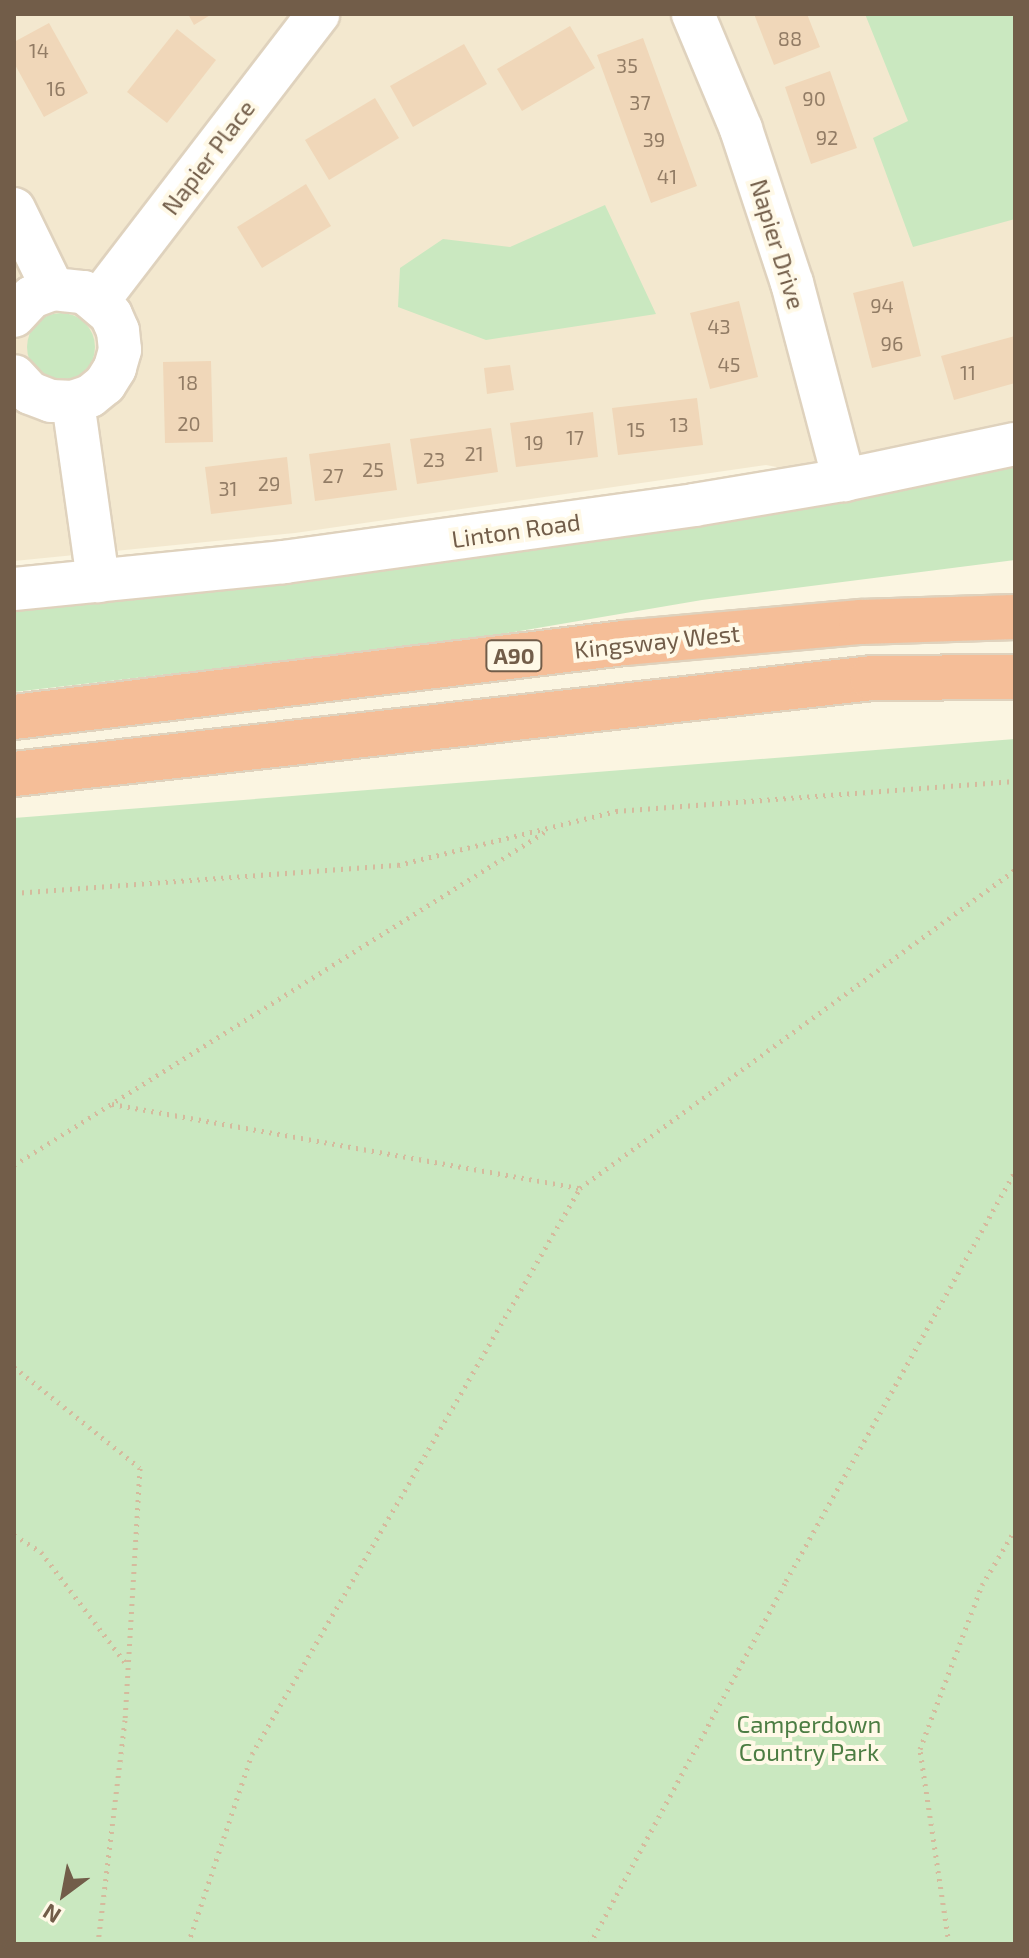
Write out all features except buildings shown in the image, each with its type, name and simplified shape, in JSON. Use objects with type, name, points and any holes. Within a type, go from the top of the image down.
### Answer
[{"type":"highway","points":[[861,622],[1015,597]]},
{"type":"highway","name":"Kingsway West","points":[[14,717],[624,643],[861,622],[1015,617]]},
{"type":"highway","points":[[14,774],[872,678],[1015,677]]},
{"type":"street","name":"Napier Place","points":[[98,301],[318,14]]},
{"type":"street","name":"Napier Drive","points":[[693,14],[741,129],[792,283],[844,480]]},
{"type":"street","points":[[14,209],[53,289]]},
{"type":"street","points":[[14,316],[32,297],[53,289],[84,292],[98,301],[114,323],[120,350],[105,384],[90,396],[73,402],[51,401],[30,393],[14,376]]},
{"type":"street","points":[[73,402],[98,581]]},
{"type":"street","name":"Linton Road","points":[[14,589],[284,562],[844,480],[1015,444]]},
{"type":"path","points":[[14,893],[398,865],[616,811],[1015,781]]},
{"type":"path","points":[[14,1165],[553,827]]},
{"type":"path","points":[[188,1944],[252,1754],[580,1188],[1015,870]]},
{"type":"path","points":[[112,1104],[580,1188]]},
{"type":"path","points":[[590,1944],[786,1581],[1015,1171]]},
{"type":"path","points":[[14,1367],[140,1468],[128,1665],[98,1944]]},
{"type":"path","points":[[949,1944],[920,1749],[982,1585],[1015,1530]]},
{"type":"path","points":[[14,1535],[41,1552],[128,1665]]},
{"type":"shaded area","points":[[14,14],[1015,14],[1015,453],[844,480],[766,465],[295,533],[14,561]]},
{"type":"green space","points":[[865,14],[1015,14],[1015,219],[913,247],[873,138],[908,121]]},
{"type":"green space","points":[[605,205],[656,314],[486,340],[398,307],[400,268],[443,239],[510,247]]},
{"type":"green space","points":[[61,313],[85,323],[95,347],[85,371],[61,381],[37,371],[27,347],[37,323]]},
{"type":"green space","points":[[1015,462],[1015,560],[702,600],[472,639],[14,692],[14,606]]},
{"type":"green space","name":"Camperdown Country Park","points":[[1015,739],[1015,1944],[14,1944],[14,818]]}]
